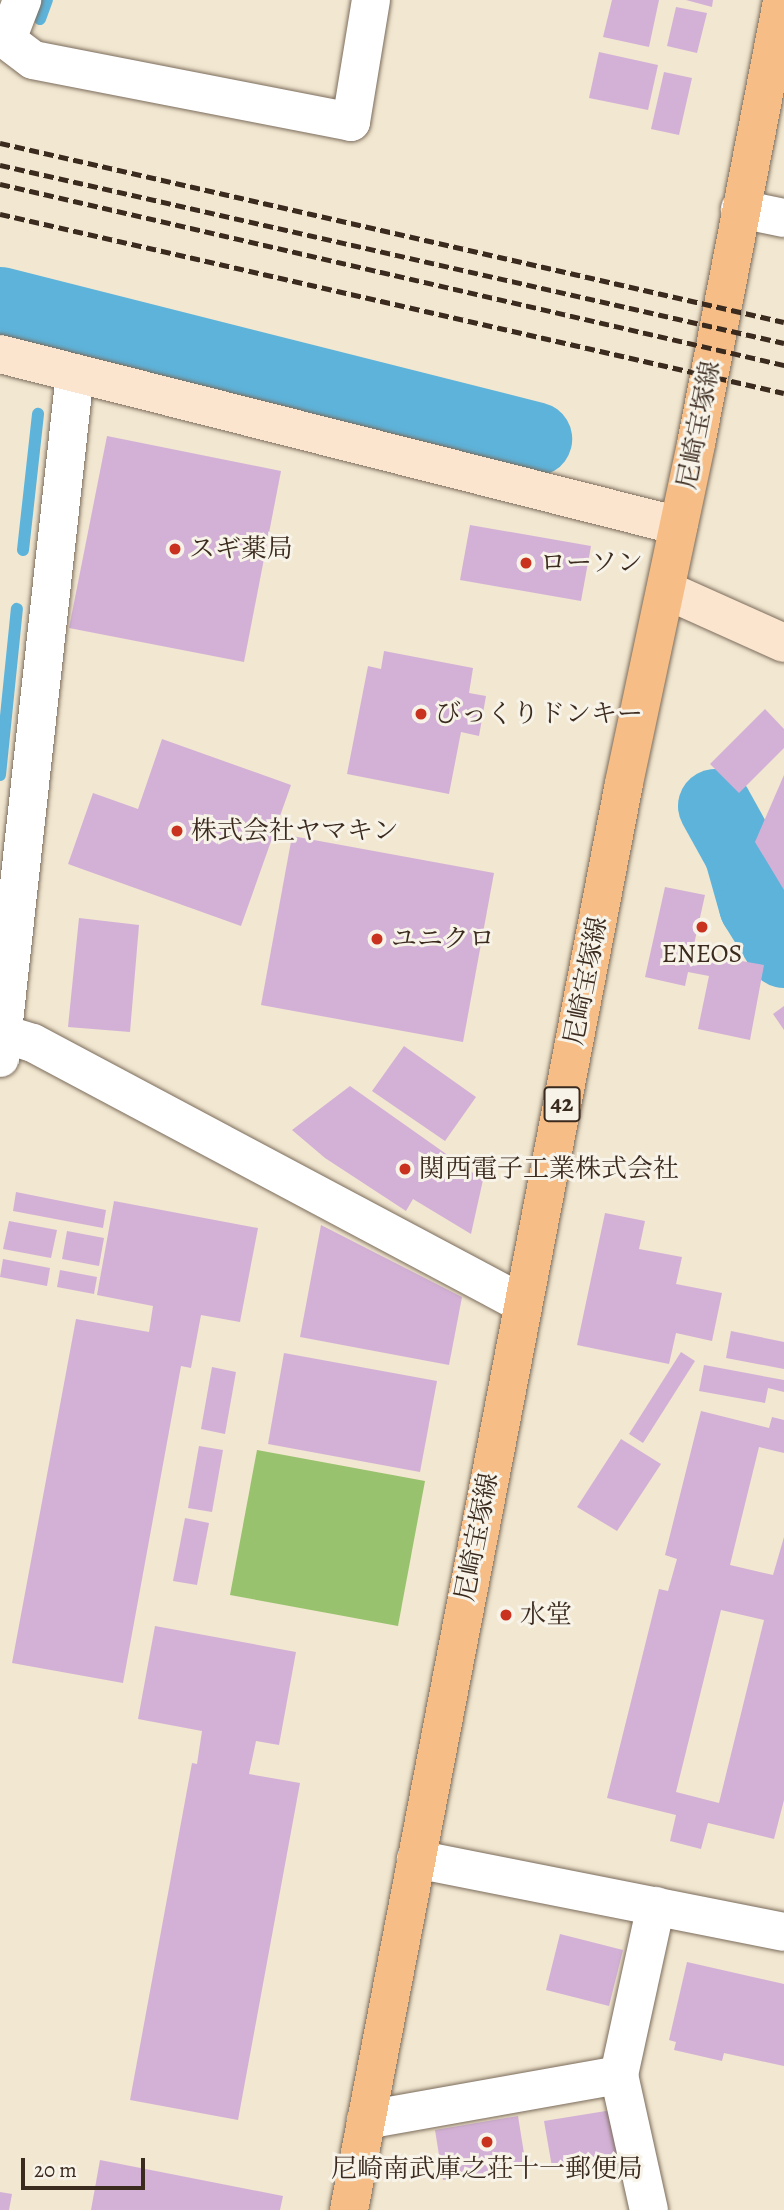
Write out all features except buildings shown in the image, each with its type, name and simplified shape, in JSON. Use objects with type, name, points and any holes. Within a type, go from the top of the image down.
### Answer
[{"type":"main road","name":"尼崎宝塚線","points":[[349,2210],[523,1304],[782,0]]},
{"type":"street","points":[[22,0],[4,36],[33,60],[351,122],[371,0]]},
{"type":"street","points":[[740,209],[784,219]]},
{"type":"street","points":[[0,354],[678,526]]},
{"type":"street","points":[[75,373],[1,1041],[33,1043],[523,1304]]},
{"type":"street","points":[[666,590],[784,643]]},
{"type":"street","points":[[416,1859],[784,1932]]},
{"type":"street","points":[[649,2210],[619,2075],[656,1906]]},
{"type":"street","points":[[366,2120],[619,2075]]},
{"type":"green space","points":[[257,1450],[425,1481],[398,1626],[230,1595]]},
{"type":"waterway","points":[[40,19],[47,0]]},
{"type":"waterway","points":[[0,304],[535,439]]},
{"type":"waterway","points":[[23,550],[38,414]]},
{"type":"waterway","points":[[0,775],[17,609]]},
{"type":"waterway","points":[[715,806],[741,853],[756,906],[784,951]]},
{"type":"railway","points":[[0,143],[784,322]]},
{"type":"railway","points":[[0,165],[784,343]]},
{"type":"railway","points":[[0,184],[784,365]]},
{"type":"railway","points":[[0,214],[784,393]]},
{"type":"place","name":"スギ薬局","points":[[175,549]]},
{"type":"place","name":"ローソン","points":[[526,563]]},
{"type":"place","name":"びっくりドンキー","points":[[421,714]]},
{"type":"place","name":"株式会社ヤマキン","points":[[177,831]]},
{"type":"place","name":"ENEOS","points":[[702,927]]},
{"type":"place","name":"ユニクロ","points":[[377,939]]},
{"type":"place","name":"関西電子工業株式会社","points":[[405,1169]]},
{"type":"place","name":"水堂","points":[[506,1615]]},
{"type":"place","name":"尼崎南武庫之荘十一郵便局","points":[[487,2142]]}]
